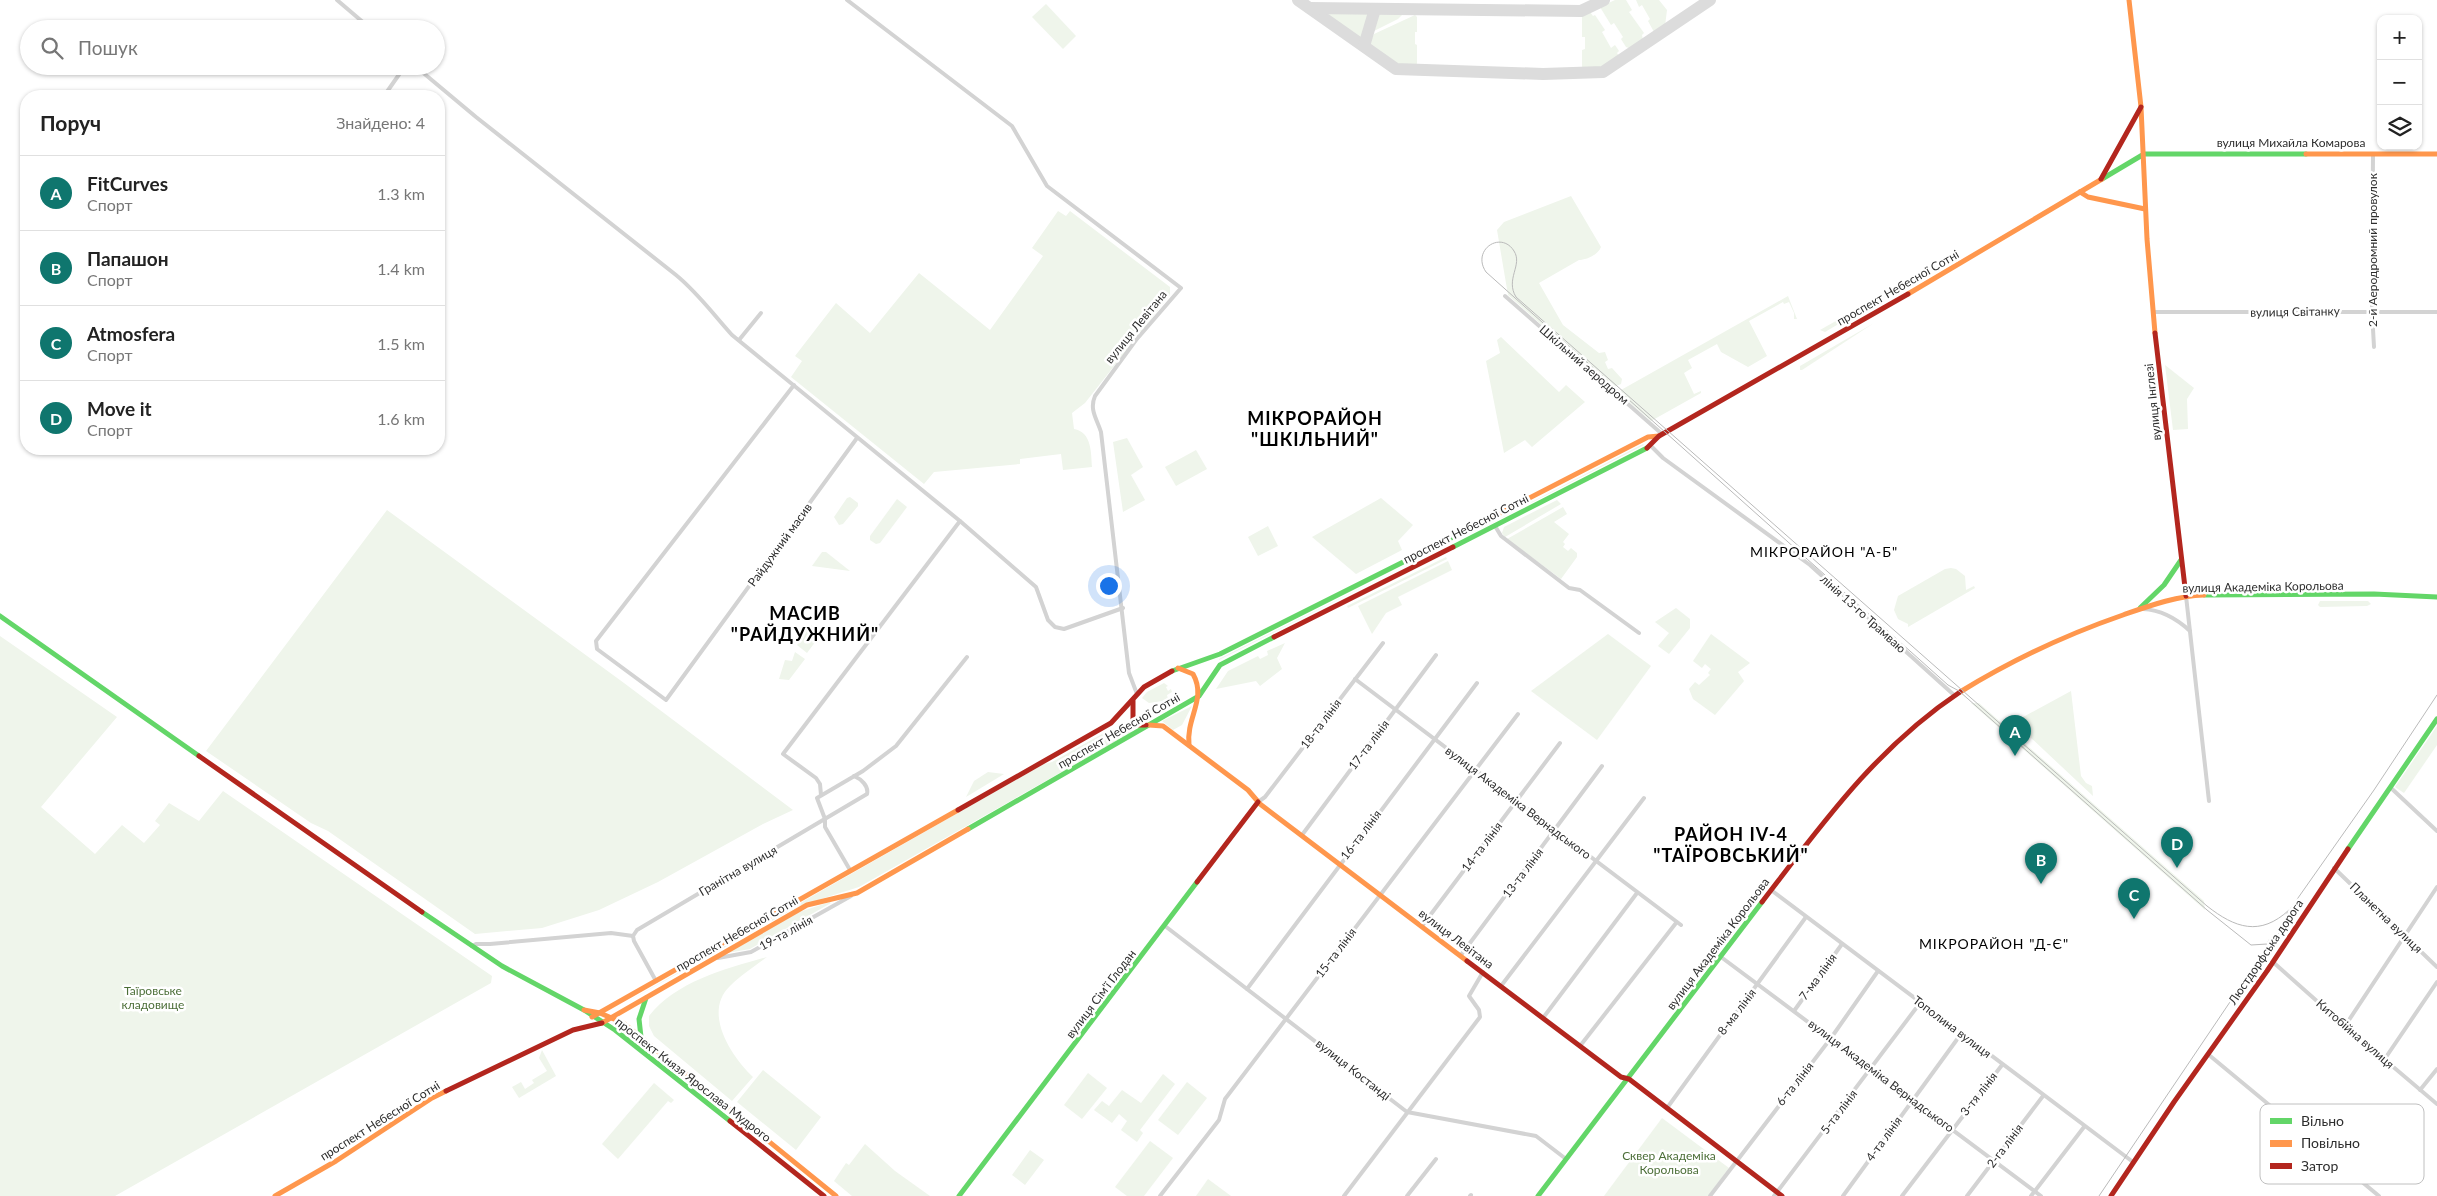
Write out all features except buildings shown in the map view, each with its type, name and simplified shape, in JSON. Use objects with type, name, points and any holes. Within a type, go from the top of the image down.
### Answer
[{"type":"main road","name":"вулиця Інглезі","points":[[2129,0],[2141,107],[2145,209],[2153,312],[2186,596]]},
{"type":"main road","points":[[2100,179],[2113,156],[2133,128],[2141,107]]},
{"type":"main road","name":"вулиця Михайла Комарова","points":[[2144,154],[2437,154]]},
{"type":"main road","name":"проспект Небесної Сотні","points":[[578,1028],[602,1023],[711,959],[807,906],[857,893],[1200,696],[1220,665],[1651,446],[1661,435],[1949,271],[2144,154]]},
{"type":"main road","points":[[2080,192],[2088,197],[2145,209]]},
{"type":"main road","name":"проспект Небесної Сотні","points":[[275,1196],[336,1161],[432,1098],[578,1028],[592,1017],[1110,723],[1144,687],[1178,668],[1220,654],[1419,555],[1620,450],[1648,437],[1661,435]]},
{"type":"main road","points":[[1419,555],[1422,562]]},
{"type":"main road","points":[[2138,609],[2164,585],[2182,559]]},
{"type":"main road","name":"вулиця Академіка Корольова","points":[[1538,1196],[1856,780],[1918,721],[1954,695],[2028,652],[2138,609],[2186,596],[2437,597]]},
{"type":"main road","points":[[0,616],[472,946],[502,966],[584,1010]]},
{"type":"main road","points":[[1178,668],[1186,670],[1198,680],[1200,696],[1186,729],[1189,745]]},
{"type":"main road","name":"вулиця Левітана","points":[[1133,699],[1133,719],[1139,725],[1163,726],[1189,745],[1248,790],[1258,802],[1339,864],[1621,1077],[1629,1079],[1778,1195]]},
{"type":"main road","name":"Люстдорфська дорога","points":[[2111,1196],[2273,962],[2334,868],[2392,788],[2437,719]]},
{"type":"main road","name":"вулиця Сім'ї Глодан","points":[[959,1196],[1258,802]]},
{"type":"main road","points":[[642,1039],[639,1019],[647,997]]},
{"type":"main road","name":"проспект Князя Ярослава Мудрого","points":[[584,1010],[612,1017],[642,1039],[836,1196]]},
{"type":"main road","name":"проспект Князя Ярослава Мудрого","points":[[584,1010],[592,1017],[615,1030],[824,1196]]},
{"type":"street","points":[[337,0],[360,20]]},
{"type":"street","name":"вулиця Левітана","points":[[847,0],[1012,126],[1047,186],[1181,288],[1136,340],[1095,396],[1092,403],[1102,432],[1129,673],[1137,694]]},
{"type":"street","points":[[388,90],[399,75]]},
{"type":"street","points":[[427,75],[444,90]]},
{"type":"street","points":[[445,91],[676,275],[705,301],[717,319],[739,340],[960,521],[1036,587],[1048,620],[1055,627],[1064,629],[1123,608]]},
{"type":"street","name":"2-й Аеродромний провулок","points":[[2373,154],[2372,310],[2374,347]]},
{"type":"street","name":"Шкільний аеродром","points":[[1505,296],[1661,435]]},
{"type":"street","name":"вулиця Світанку","points":[[2153,312],[2264,313],[2372,310],[2437,312]]},
{"type":"street","points":[[739,340],[761,312]]},
{"type":"street","name":"Райдужний масив","points":[[794,385],[596,641],[597,649],[666,700],[857,438]]},
{"type":"street","name":"лінія 13-го Трамваю","points":[[1651,446],[1654,451],[1723,503],[1732,506],[1810,565],[1954,695]]},
{"type":"street","points":[[821,795],[819,781],[783,754],[960,521]]},
{"type":"street","points":[[1494,526],[1501,536],[1569,588],[1580,590],[1639,633]]},
{"type":"street","name":"вулиця Інглезі","points":[[2186,596],[2209,801]]},
{"type":"street","points":[[2138,609],[2166,614],[2191,631]]},
{"type":"street","name":"18-та лінія","points":[[1258,802],[1265,797],[1383,643]]},
{"type":"street","name":"17-та лінія","points":[[1302,835],[1436,655]]},
{"type":"street","points":[[850,870],[824,827],[825,819],[817,798],[854,776],[898,744],[967,656]]},
{"type":"street","name":"вулиця Академіка Вернадського","points":[[1355,679],[1681,925]]},
{"type":"street","name":"16-та лінія","points":[[1247,989],[1339,864],[1477,683]]},
{"type":"street","name":"15-та лінія","points":[[1160,1196],[1218,1120],[1223,1103],[1518,714]]},
{"type":"street","name":"14-та лінія","points":[[1422,926],[1560,743]]},
{"type":"street","name":"13-та лінія","points":[[1461,955],[1602,766]]},
{"type":"street","name":"Гранітна вулиця","points":[[633,936],[637,930],[868,794],[868,789],[861,780],[854,776]]},
{"type":"street","points":[[2392,788],[2437,831]]},
{"type":"street","points":[[1501,986],[1644,798]]},
{"type":"street","name":"Планетна вулиця","points":[[2334,868],[2437,967]]},
{"type":"street","points":[[2345,1026],[2437,887]]},
{"type":"street","name":"Тополина вулиця","points":[[1772,890],[2084,1127],[2133,1162]]},
{"type":"street","name":"19-та лінія","points":[[711,959],[751,952],[857,893]]},
{"type":"street","points":[[1543,1018],[1637,893]]},
{"type":"street","name":"8-ма лінія","points":[[1667,1108],[1806,917]]},
{"type":"street","points":[[1580,1046],[1676,923]]},
{"type":"street","name":"вулиця Костанді","points":[[1165,926],[1407,1112],[1536,1136],[1566,1159]]},
{"type":"street","points":[[472,946],[476,944],[602,933],[633,936],[656,981]]},
{"type":"street","name":"7-ма лінія","points":[[1794,1010],[1842,944]]},
{"type":"street","name":"вулиця Академіка Вернадського","points":[[1720,957],[1872,1068],[2041,1196]]},
{"type":"street","name":"Китобійна вулиця","points":[[2273,962],[2437,1104]]},
{"type":"street","name":"6-та лінія","points":[[1710,1196],[1831,1038],[1878,971]]},
{"type":"street","points":[[1344,1196],[1480,1017],[1480,1013],[1469,996],[1483,972]]},
{"type":"street","points":[[2384,1060],[2437,982]]},
{"type":"street","name":"5-та лінія","points":[[1778,1195],[1920,1003]]},
{"type":"street","name":"4-та лінія","points":[[1843,1196],[1962,1034]]},
{"type":"street","points":[[2209,1055],[2268,1104]]},
{"type":"street","name":"3-тя лінія","points":[[1902,1196],[2002,1065]]},
{"type":"street","points":[[2420,1090],[2437,1069]]},
{"type":"street","name":"2-га лінія","points":[[1967,1196],[2043,1096]]},
{"type":"street","points":[[2031,1196],[2084,1127]]},
{"type":"street","points":[[1407,1196],[1436,1159]]},
{"type":"street","points":[[2365,1184],[2379,1196]]},
{"type":"green space","points":[[1615,0],[1626,0],[1632,10],[1629,12],[1644,33],[1642,35],[1643,40],[1631,49],[1626,47],[1621,39],[1623,37],[1614,23],[1611,25],[1600,7]]},
{"type":"green space","points":[[1636,0],[1659,0],[1667,10],[1665,26],[1654,32],[1648,21],[1650,19],[1642,5],[1639,7]]},
{"type":"green space","points":[[1046,4],[1076,36],[1063,49],[1032,17]]},
{"type":"green space","points":[[1590,12],[1593,16],[1595,15],[1605,30],[1602,32],[1611,48],[1615,45],[1619,51],[1617,53],[1619,56],[1600,68],[1582,69],[1582,50],[1585,49],[1585,37],[1582,37],[1582,16]]},
{"type":"green space","points":[[1326,13],[1369,14],[1362,38],[1358,37]]},
{"type":"green space","points":[[1377,14],[1403,14],[1398,19],[1372,32]]},
{"type":"green space","points":[[1415,15],[1417,17],[1415,44],[1417,45],[1417,64],[1415,67],[1395,64],[1369,45],[1374,34]]},
{"type":"green space","points":[[1571,196],[1601,247],[1592,256],[1579,260],[1539,283],[1563,325],[1599,353],[1605,352],[1608,360],[1605,362],[1608,369],[1612,368],[1622,379],[1621,384],[1612,388],[1508,295],[1497,230],[1504,222]]},
{"type":"green space","points":[[1058,211],[1066,216],[1070,211],[1170,287],[1170,295],[1085,403],[1072,413],[1074,429],[1084,434],[1089,444],[1092,467],[1063,470],[1061,454],[1020,459],[1020,464],[934,472],[924,484],[791,377],[802,361],[795,356],[836,303],[870,333],[919,273],[990,330],[1043,256],[1032,248]]},
{"type":"green space","points":[[1892,289],[1886,296],[1825,332],[1820,330]]},
{"type":"green space","points":[[1788,296],[1797,319],[1794,319],[1794,313],[1789,302],[1784,304],[1783,302],[1749,321],[1767,356],[1748,367],[1721,352],[1717,344],[1688,360],[1692,368],[1684,373],[1694,394],[1701,391],[1701,393],[1651,421],[1621,395],[1621,390]]},
{"type":"green space","points":[[1874,323],[1802,370],[1800,370],[1800,366]]},
{"type":"green space","points":[[1501,337],[1559,392],[1566,385],[1585,402],[1532,447],[1525,440],[1504,453],[1486,361],[1500,353],[1497,340]]},
{"type":"green space","points":[[2165,365],[2194,388],[2187,399],[2188,429],[2173,430]]},
{"type":"green space","points":[[1127,438],[1143,467],[1131,475],[1145,500],[1123,512],[1113,442]]},
{"type":"green space","points":[[1643,444],[1644,445],[1447,546]]},
{"type":"green space","points":[[1196,450],[1207,469],[1176,486],[1165,467]]},
{"type":"green space","points":[[850,497],[858,503],[858,506],[843,524],[839,525],[834,517],[847,498]]},
{"type":"green space","points":[[1381,498],[1413,525],[1398,541],[1402,550],[1356,574],[1312,537]]},
{"type":"green space","points":[[897,499],[907,507],[880,543],[876,544],[870,540],[870,536]]},
{"type":"green space","points":[[1557,500],[1561,504],[1505,537],[1502,533],[1504,527]]},
{"type":"green space","points":[[1563,507],[1567,514],[1554,522],[1569,534],[1563,542],[1565,544],[1563,547],[1568,551],[1571,548],[1577,553],[1577,557],[1561,579],[1507,539]]},
{"type":"green space","points":[[387,510],[624,683],[793,810],[763,824],[658,882],[599,910],[542,928],[475,934],[328,831],[311,823],[206,751]]},
{"type":"green space","points":[[1268,526],[1278,546],[1258,556],[1248,537]]},
{"type":"green space","points":[[822,552],[826,552],[850,571],[812,566]]},
{"type":"green space","points":[[1446,557],[1447,559],[1348,608],[1347,606]]},
{"type":"green space","points":[[1417,560],[1219,660],[1219,659]]},
{"type":"green space","points":[[1448,561],[1452,570],[1398,597],[1402,605],[1386,613],[1372,634],[1358,606]]},
{"type":"green space","points":[[1945,569],[1956,569],[1965,576],[1966,590],[1974,586],[1975,588],[1908,627],[1908,624],[1898,619],[1894,610],[1898,596]]},
{"type":"green space","points":[[2320,601],[2368,601],[2371,604],[2367,606],[2320,607],[2318,605]]},
{"type":"green space","points":[[1676,608],[1690,619],[1690,628],[1669,654],[1658,646],[1669,633],[1655,622]]},
{"type":"green space","points":[[811,625],[822,633],[807,653],[797,645]]},
{"type":"green space","points":[[1608,634],[1651,666],[1597,740],[1531,691]]},
{"type":"green space","points":[[1711,634],[1750,663],[1738,672],[1744,681],[1715,715],[1693,699],[1689,689],[1695,682],[1699,685],[1710,675],[1708,673],[1711,669],[1705,664],[1702,668],[1693,661]]},
{"type":"green space","name":"Таїровське кладовище","points":[[0,636],[117,717],[41,807],[95,854],[122,825],[144,843],[160,825],[155,821],[169,803],[199,821],[223,791],[492,976],[491,983],[115,1196],[0,1196]]},
{"type":"green space","points":[[1285,643],[1277,658],[1282,669],[1260,686],[1256,681],[1216,689],[1228,671],[1258,656],[1260,659],[1268,655],[1267,651]]},
{"type":"green space","points":[[795,652],[805,659],[789,680],[779,679],[785,660],[792,661]]},
{"type":"green space","points":[[1164,683],[1168,686],[1166,687],[1168,691],[1171,689],[1172,692],[1167,695],[1168,699],[1176,699],[1149,703],[1142,698],[1147,692]]},
{"type":"green space","points":[[2071,691],[2081,776],[2086,783],[2092,786],[2093,796],[2014,722]]},
{"type":"green space","points":[[1971,703],[1979,703],[2204,901],[2205,910]]},
{"type":"green space","points":[[1192,706],[1182,725],[1173,730],[1162,721]]},
{"type":"green space","points":[[2437,726],[2437,745],[2404,793],[2395,787]]},
{"type":"green space","points":[[1132,728],[1132,732],[859,887],[799,906],[616,1008],[1044,764],[1052,762],[1111,729]]},
{"type":"green space","points":[[988,772],[1004,774],[966,797],[974,781]]},
{"type":"green space","points":[[830,902],[750,949],[727,953],[799,912]]},
{"type":"green space","points":[[767,957],[730,986],[722,997],[719,1009],[719,1021],[729,1047],[753,1077],[732,1101],[654,1036],[649,1026],[649,1016],[660,1004],[688,985],[735,966]]},
{"type":"green space","points":[[542,1050],[556,1076],[519,1098],[512,1087],[521,1082],[525,1089],[534,1083],[532,1080],[547,1071],[539,1058]]},
{"type":"green space","points":[[763,1070],[821,1117],[796,1150],[737,1102]]},
{"type":"green space","points":[[1088,1073],[1107,1088],[1082,1119],[1064,1105]]},
{"type":"green space","points":[[1163,1074],[1175,1084],[1140,1130],[1143,1133],[1137,1142],[1121,1130],[1127,1121],[1119,1114],[1112,1123],[1094,1110],[1102,1101],[1109,1106],[1122,1090],[1141,1103]]},
{"type":"green space","points":[[1187,1082],[1207,1098],[1178,1135],[1158,1120]]},
{"type":"green space","points":[[654,1083],[674,1100],[671,1103],[668,1101],[618,1159],[602,1144]]},
{"type":"green space","name":"Сквер Академіка Корольова","points":[[1662,1118],[1729,1168],[1708,1196],[1604,1196]]},
{"type":"green space","points":[[1150,1141],[1173,1158],[1144,1196],[1127,1196],[1115,1187]]},
{"type":"green space","points":[[865,1144],[895,1171],[930,1196],[852,1196],[834,1181],[846,1163],[849,1165]]},
{"type":"green space","points":[[1030,1150],[1044,1160],[1025,1185],[1012,1175]]},
{"type":"green space","points":[[1208,1179],[1231,1196],[1196,1196]]},
{"type":"taxiway","points":[[1298,0],[1396,69],[1543,74],[1603,72],[1710,0]]},
{"type":"taxiway","points":[[1310,8],[1581,11],[1604,0]]},
{"type":"taxiway","points":[[1364,46],[1375,9]]},
{"type":"tram line","points":[[2277,936],[2267,944],[2251,945],[2207,910],[1959,691],[1948,685],[1486,272],[1482,264],[1482,256],[1485,250],[1495,243],[1502,242],[1508,245],[1514,251],[1517,262],[1512,284],[1516,297],[2207,906],[2228,920],[2248,926],[2268,924],[2289,910]]},
{"type":"tram line","points":[[2286,915],[2374,790],[2437,695]]},
{"type":"tram line","points":[[2274,941],[2293,911]]},
{"type":"tram line","points":[[2099,1196],[2259,959],[2269,940]]},
{"type":"traffic: fast","points":[[2102,179],[2144,154],[2306,154]]},
{"type":"traffic: fast","points":[[1453,547],[1647,448]]},
{"type":"traffic: fast","points":[[1172,671],[1220,654],[1473,527]]},
{"type":"traffic: fast","points":[[2140,608],[2164,585],[2181,560]]},
{"type":"traffic: fast","points":[[2204,595],[2374,594],[2437,597]]},
{"type":"traffic: fast","points":[[0,616],[199,756]]},
{"type":"traffic: fast","points":[[968,829],[1199,696],[1220,665],[1274,637]]},
{"type":"traffic: fast","points":[[2348,849],[2437,719]]},
{"type":"traffic: fast","points":[[959,1196],[1197,882]]},
{"type":"traffic: fast","points":[[1538,1196],[1762,902]]},
{"type":"traffic: fast","points":[[422,912],[502,966],[584,1010],[615,1030],[730,1121]]},
{"type":"traffic: fast","points":[[641,1037],[639,1019],[646,998]]},
{"type":"traffic: slow","points":[[2129,0],[2141,107],[2147,239],[2155,333]]},
{"type":"traffic: slow","points":[[2306,154],[2437,154]]},
{"type":"traffic: slow","points":[[1908,294],[2102,179]]},
{"type":"traffic: slow","points":[[2080,192],[2088,197],[2145,209]]},
{"type":"traffic: slow","points":[[1473,527],[1648,437],[1659,436]]},
{"type":"traffic: slow","points":[[1960,692],[1999,669],[2080,631],[2163,602],[2183,597],[2204,595]]},
{"type":"traffic: slow","points":[[1178,668],[1193,674],[1197,683],[1197,700],[1190,726],[1189,745]]},
{"type":"traffic: slow","points":[[1149,725],[1163,726],[1248,790],[1260,804],[1467,961]]},
{"type":"traffic: slow","points":[[592,1017],[958,810]]},
{"type":"traffic: slow","points":[[602,1023],[807,905],[857,893],[968,829]]},
{"type":"traffic: slow","points":[[584,1010],[600,1013],[623,1023],[836,1196]]},
{"type":"traffic: slow","points":[[275,1196],[336,1161],[432,1098],[446,1091]]},
{"type":"traffic: jam","points":[[2101,179],[2141,107]]},
{"type":"traffic: jam","points":[[1647,448],[1659,436],[1908,294]]},
{"type":"traffic: jam","points":[[2155,333],[2186,596]]},
{"type":"traffic: jam","points":[[1274,637],[1453,547]]},
{"type":"traffic: jam","points":[[958,810],[1111,723],[1144,687],[1172,671]]},
{"type":"traffic: jam","points":[[1762,902],[1806,844],[1876,762],[1902,737],[1960,692]]},
{"type":"traffic: jam","points":[[1133,701],[1133,719],[1139,725],[1146,725]]},
{"type":"traffic: jam","points":[[199,756],[422,912]]},
{"type":"traffic: jam","points":[[1197,882],[1258,802]]},
{"type":"traffic: jam","points":[[2111,1196],[2174,1102],[2267,971],[2348,849]]},
{"type":"traffic: jam","points":[[1467,961],[1621,1077],[1629,1079],[1782,1196]]},
{"type":"traffic: jam","points":[[446,1091],[573,1030],[602,1023]]},
{"type":"traffic: jam","points":[[730,1121],[824,1196]]},
{"type":"place","name":"FitCurves","points":[[2015,756]]},
{"type":"place","name":"Move it","points":[[2177,868]]},
{"type":"place","name":"Папашон","points":[[2041,884]]},
{"type":"place","name":"Atmosfera","points":[[2134,919]]},
{"type":"district","name":"МІКРОРАЙОН \"ШКІЛЬНИЙ\"","points":[[1315,429]]},
{"type":"district","name":"МІКРОРАЙОН \"А-Б\"","points":[[1824,552]]},
{"type":"district","name":"МАСИВ \"РАЙДУЖНИЙ\"","points":[[805,624]]},
{"type":"district","name":"РАЙОН IV-4 \"ТАЇРОВСЬКИЙ\"","points":[[1731,845]]},
{"type":"district","name":"МІКРОРАЙОН \"Д-Є\"","points":[[1994,944]]}]
